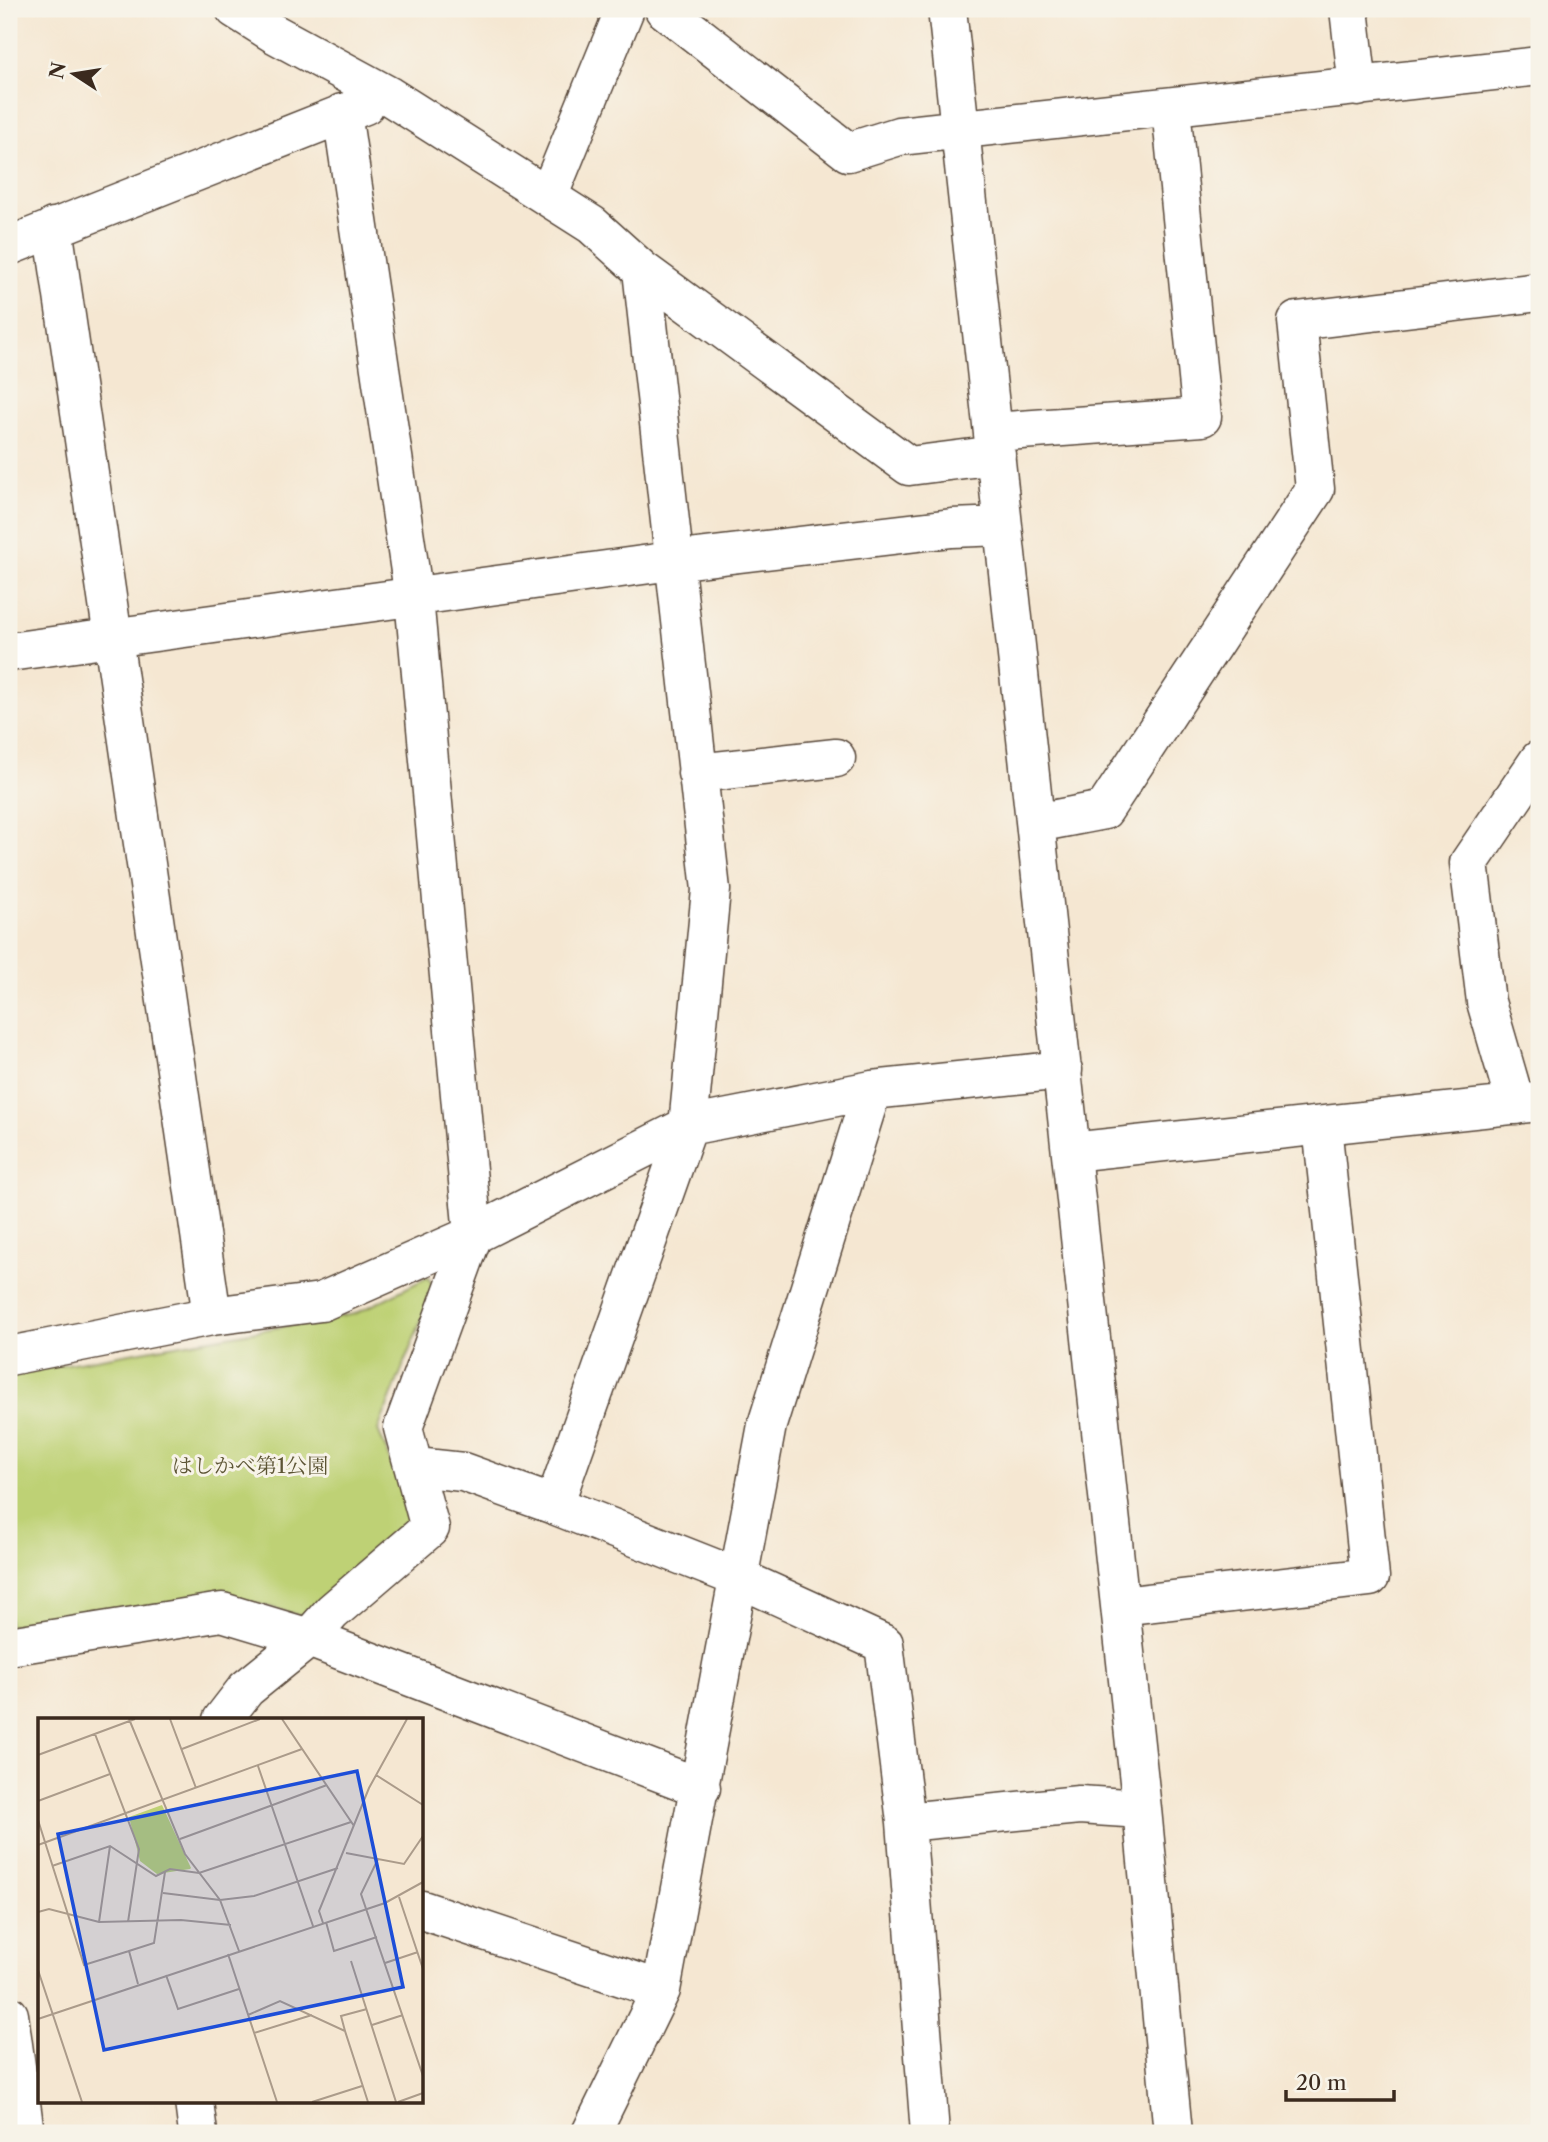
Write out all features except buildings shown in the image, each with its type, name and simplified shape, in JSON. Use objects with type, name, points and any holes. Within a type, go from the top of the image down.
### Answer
[{"type":"street","points":[[235,9],[273,33],[389,96],[592,225],[642,270],[909,466],[994,443],[1202,417],[1171,108]]},
{"type":"street","points":[[548,197],[625,9]]},
{"type":"street","points":[[664,9],[848,152],[899,136],[1539,66]]},
{"type":"street","points":[[947,9],[1121,1606],[1173,2133]]},
{"type":"street","points":[[1349,9],[1358,87]]},
{"type":"street","points":[[9,246],[389,96]]},
{"type":"street","points":[[224,1718],[246,1689],[309,1638],[332,1612],[430,1528],[416,1467],[403,1428],[473,1235],[414,598],[342,113]]},
{"type":"street","points":[[53,227],[212,1316]]},
{"type":"street","points":[[554,1505],[688,1126],[711,890],[672,561],[642,270]]},
{"type":"street","points":[[1035,823],[1104,810],[1315,489],[1297,321],[1539,292]]},
{"type":"street","points":[[9,652],[672,561],[952,528],[1003,526]]},
{"type":"street","points":[[697,773],[836,758]]},
{"type":"street","points":[[1071,1152],[1528,1103],[1486,1002],[1469,863],[1539,760]]},
{"type":"street","points":[[9,1356],[212,1316],[321,1302],[473,1235],[688,1126],[872,1090],[1063,1070]]},
{"type":"street","points":[[591,2133],[662,1990],[767,1425],[872,1090]]},
{"type":"street","points":[[1121,1606],[1370,1577],[1322,1126]]},
{"type":"street","points":[[416,1467],[463,1472],[554,1505],[739,1578],[884,1644],[906,1822],[930,2133]]},
{"type":"street","points":[[9,1646],[222,1612],[309,1638],[701,1788]]},
{"type":"street","points":[[906,1822],[1079,1805],[1142,1809]]},
{"type":"street","points":[[424,1911],[662,1990]]},
{"type":"street","points":[[9,2015],[24,2133]]},
{"type":"street","points":[[194,2104],[198,2133]]},
{"type":"green space","name":"はしかべ第1公園","points":[[428,1277],[434,1288],[378,1430],[416,1523],[305,1617],[227,1595],[9,1626],[9,1374],[355,1314]]}]
